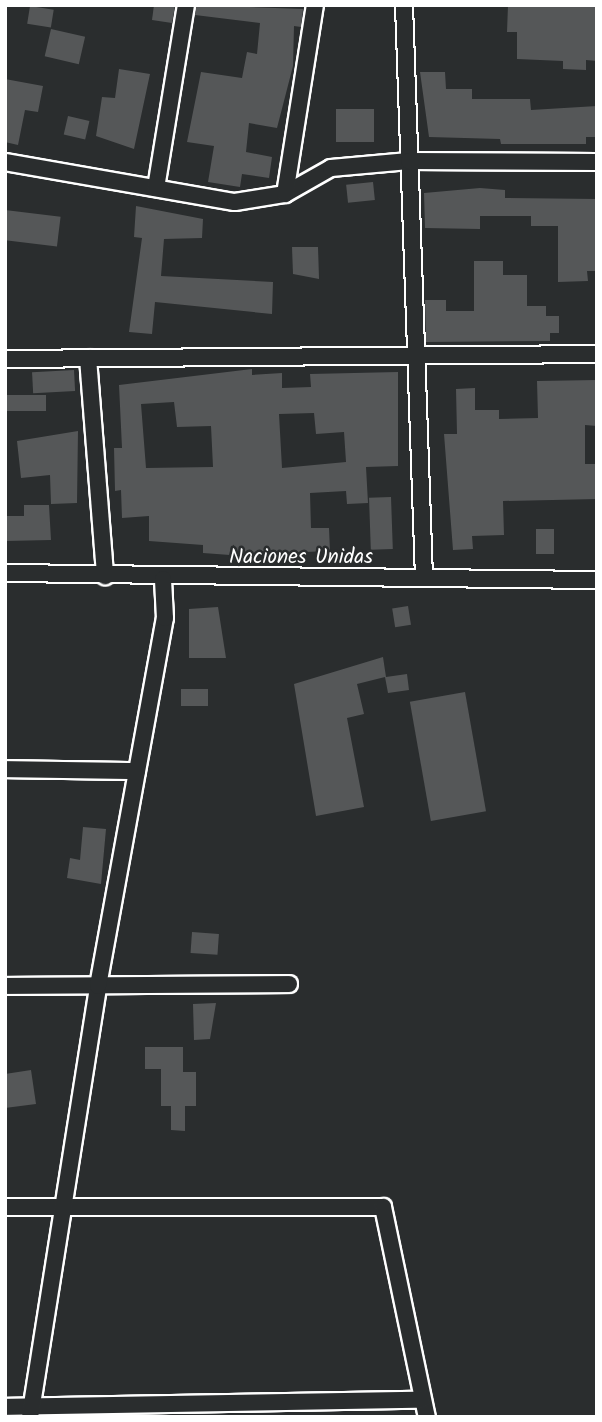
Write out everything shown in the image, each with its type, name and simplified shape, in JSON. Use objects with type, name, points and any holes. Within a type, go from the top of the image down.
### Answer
[{"type":"street","points":[[156,188],[186,5]]},
{"type":"street","points":[[285,194],[315,5]]},
{"type":"street","points":[[404,5],[424,578]]},
{"type":"street","points":[[5,162],[235,202],[285,194],[331,168],[409,161],[597,162]]},
{"type":"street","points":[[5,359],[416,351],[597,354]]},
{"type":"street","points":[[88,358],[105,576]]},
{"type":"street","name":"Naciones Unidas","points":[[5,573],[163,579],[597,580]]},
{"type":"street","points":[[31,1412],[98,986],[165,618],[163,579]]},
{"type":"street","points":[[5,769],[137,771]]},
{"type":"street","points":[[5,986],[289,984]]},
{"type":"street","points":[[5,1207],[383,1207],[427,1417]]},
{"type":"street","points":[[5,1407],[31,1412],[422,1400]]},
{"type":"building","points":[[154,5],[175,5],[172,23],[152,20]]},
{"type":"building","points":[[196,5],[303,9],[301,27],[294,26],[293,66],[277,128],[249,123],[246,152],[272,157],[269,178],[242,174],[240,187],[208,182],[214,146],[187,142],[201,72],[242,78],[247,52],[257,54],[260,23],[195,15]]},
{"type":"building","points":[[508,5],[597,6],[597,61],[586,60],[586,70],[563,69],[563,61],[517,59],[517,32],[507,32]]},
{"type":"building","points":[[30,6],[54,10],[51,28],[27,24]]},
{"type":"building","points":[[51,29],[85,37],[79,64],[45,56]]},
{"type":"building","points":[[119,69],[150,74],[134,149],[96,136],[102,97],[115,98]]},
{"type":"building","points":[[420,72],[445,72],[446,89],[472,89],[472,99],[530,99],[531,110],[597,106],[597,137],[586,137],[586,144],[501,144],[500,139],[429,137]]},
{"type":"building","points":[[5,79],[43,86],[38,112],[25,110],[18,145],[5,142]]},
{"type":"building","points":[[336,109],[374,109],[374,142],[336,142]]},
{"type":"building","points":[[68,116],[89,121],[85,139],[64,135]]},
{"type":"building","points":[[373,182],[375,200],[348,203],[346,185]]},
{"type":"building","points":[[480,188],[505,190],[505,198],[597,199],[597,271],[587,271],[588,281],[558,282],[558,226],[531,226],[531,216],[480,216],[480,229],[425,228],[424,193]]},
{"type":"building","points":[[136,206],[203,219],[202,238],[164,239],[161,276],[273,282],[272,314],[155,302],[152,334],[129,332],[142,238],[134,237]]},
{"type":"building","points":[[5,210],[61,217],[57,247],[5,240]]},
{"type":"building","points":[[292,247],[318,247],[319,279],[293,274]]},
{"type":"building","points":[[474,261],[503,261],[503,275],[527,275],[527,306],[546,306],[546,316],[559,316],[559,333],[550,333],[550,341],[426,342],[425,300],[446,300],[446,311],[474,311]]},
{"type":"building","points":[[252,369],[252,375],[282,373],[282,388],[311,387],[310,374],[398,372],[398,466],[366,467],[368,503],[347,504],[346,491],[310,493],[311,528],[329,528],[330,551],[230,555],[203,553],[203,545],[149,541],[149,516],[122,518],[121,490],[115,491],[114,448],[122,448],[119,385]],"holes":[[[174,402],[177,427],[211,426],[213,467],[146,468],[141,404]],[[314,413],[316,434],[344,432],[346,462],[282,468],[279,414]]]},
{"type":"building","points":[[74,370],[75,391],[33,393],[32,372]]},
{"type":"building","points":[[597,380],[597,426],[585,425],[585,464],[597,464],[597,499],[503,501],[504,535],[472,536],[473,549],[453,550],[444,434],[457,434],[456,389],[475,388],[475,410],[499,410],[499,419],[538,418],[537,381]]},
{"type":"building","points":[[5,395],[46,395],[46,411],[5,411]]},
{"type":"building","points":[[78,431],[77,503],[51,504],[50,475],[21,478],[17,441]]},
{"type":"building","points":[[391,497],[393,549],[371,550],[369,498]]},
{"type":"building","points":[[24,505],[49,505],[51,540],[5,541],[5,516],[24,516]]},
{"type":"building","points":[[536,529],[554,529],[554,554],[536,554]]},
{"type":"building","points":[[408,606],[411,625],[395,627],[392,609]]},
{"type":"building","points":[[218,607],[226,658],[189,658],[189,609]]},
{"type":"building","points":[[383,657],[386,677],[407,674],[409,690],[388,693],[385,677],[357,684],[364,714],[347,718],[364,807],[316,816],[294,684]]},
{"type":"building","points":[[181,689],[208,689],[208,706],[181,706]]},
{"type":"building","points":[[465,692],[486,811],[431,821],[410,702]]},
{"type":"building","points":[[83,827],[106,829],[101,884],[67,878],[70,858],[80,860]]},
{"type":"building","points":[[192,932],[219,934],[217,955],[191,953]]},
{"type":"building","points":[[216,1003],[210,1039],[194,1040],[193,1004]]},
{"type":"building","points":[[145,1047],[183,1047],[183,1072],[196,1072],[196,1106],[185,1106],[185,1131],[171,1130],[171,1106],[161,1106],[161,1069],[145,1069]]},
{"type":"building","points":[[31,1070],[36,1104],[5,1108],[5,1074]]}]
